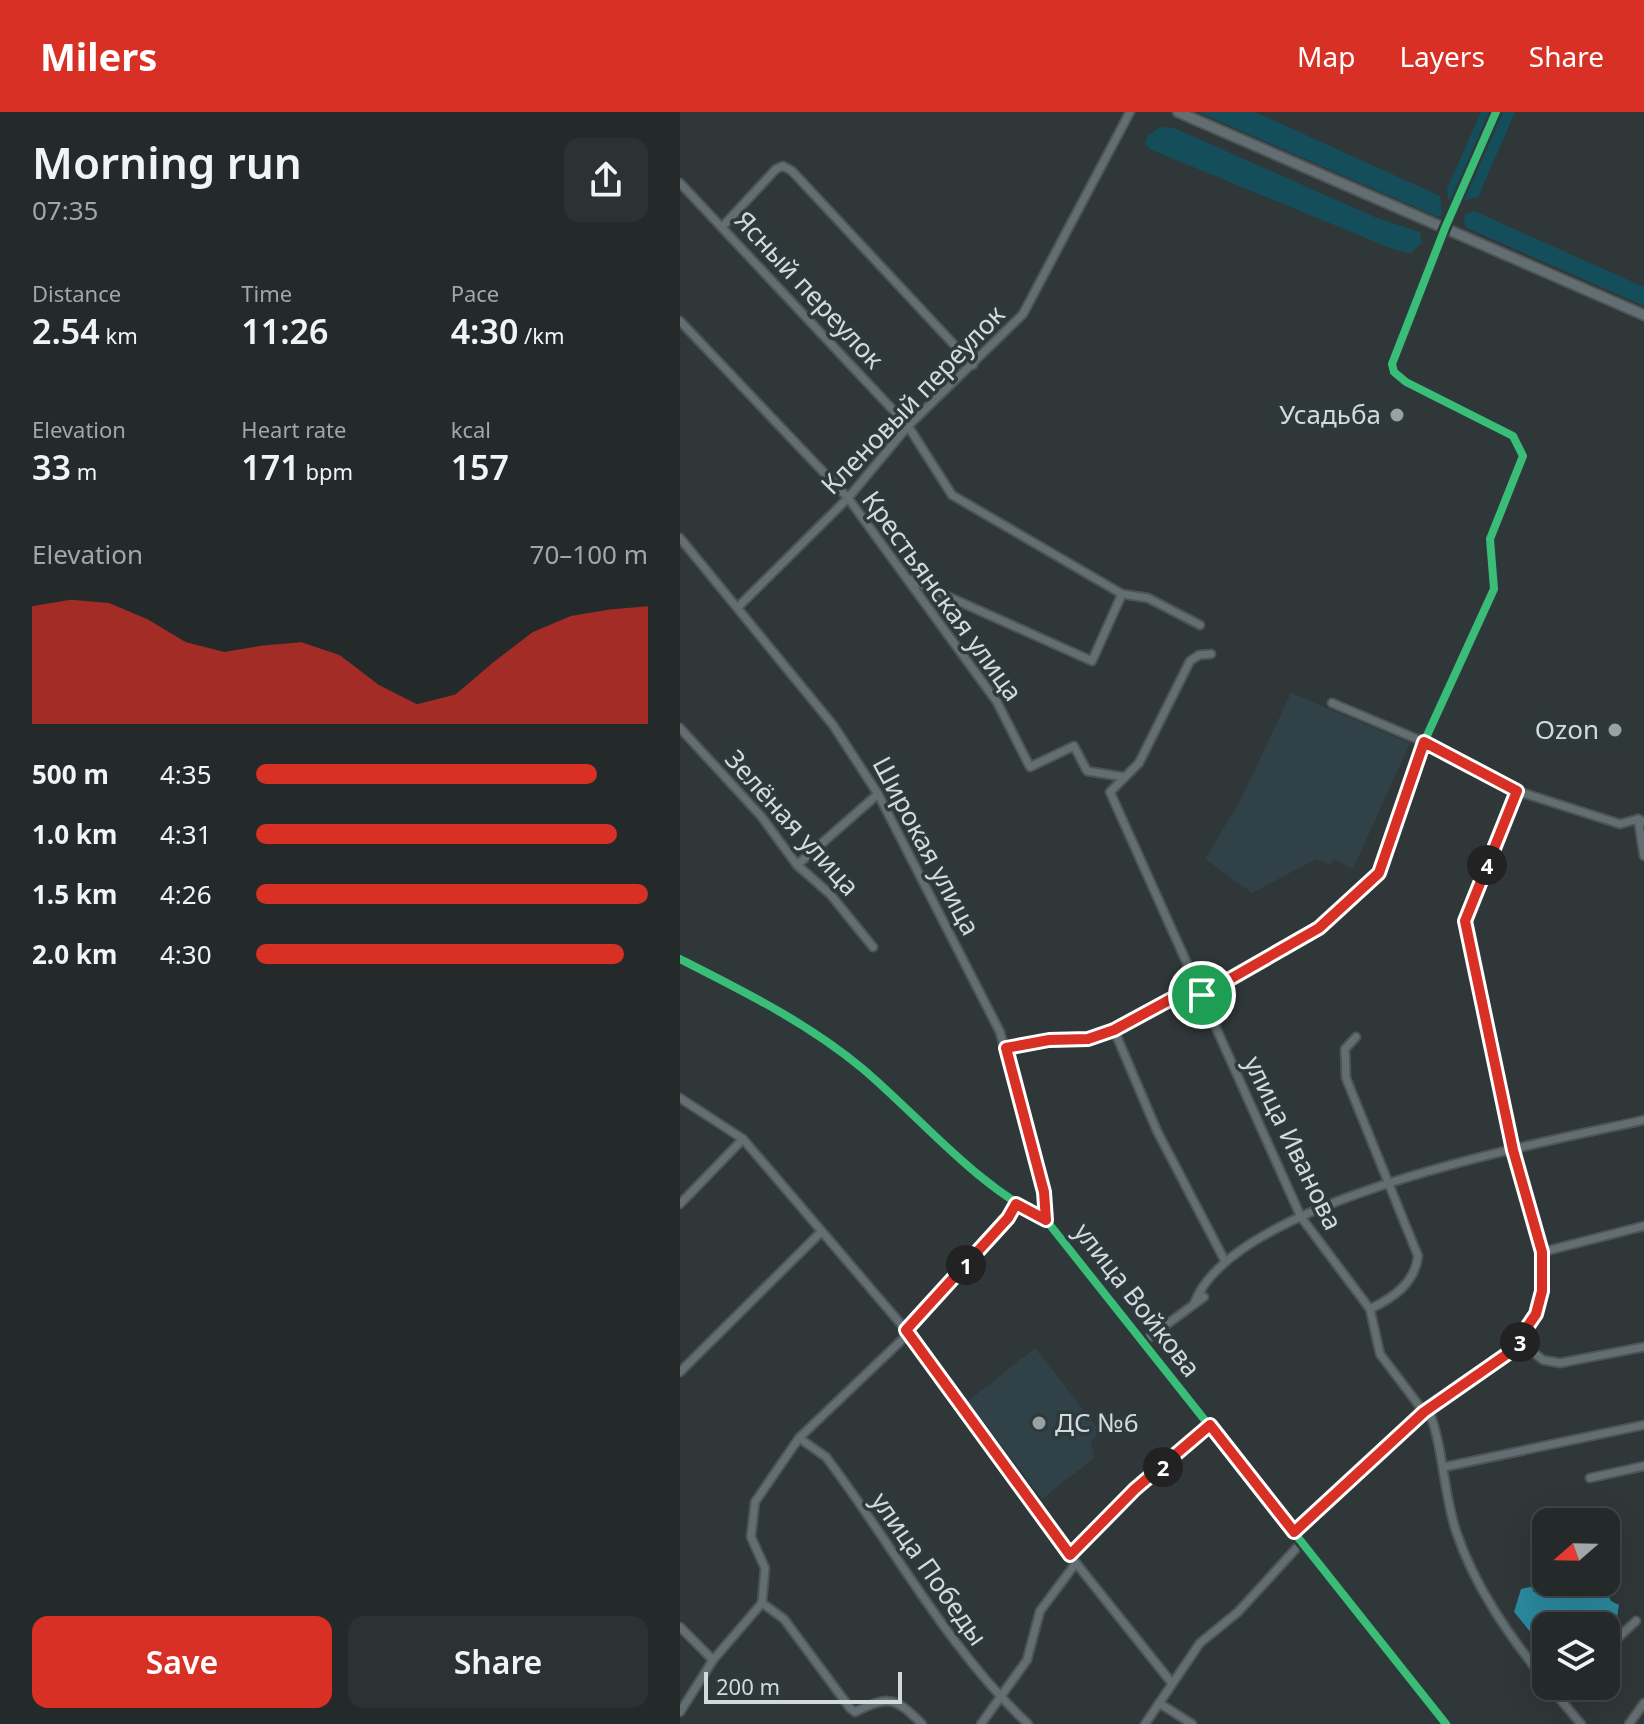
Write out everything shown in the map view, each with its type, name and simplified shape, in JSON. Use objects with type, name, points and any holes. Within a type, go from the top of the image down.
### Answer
[{"type":"street","name":"Кленовый переулок","points":[[738,607],[848,498],[908,426],[1023,314],[1130,112]]},
{"type":"street","points":[[1178,112],[1644,315]]},
{"type":"street","points":[[1006,1048],[1049,1040],[1088,1039],[1114,1030],[1173,998],[1202,995],[1319,928],[1379,873],[1424,742],[1494,589],[1490,539],[1523,456],[1513,436],[1406,382],[1394,372],[1392,356],[1496,112]]},
{"type":"street","points":[[723,226],[776,169],[783,166],[792,171],[973,365]]},
{"type":"street","name":"Ясный переулок","points":[[680,183],[908,426],[952,495],[1122,594],[1148,598],[1200,625]]},
{"type":"street","name":"Крестьянская улица","points":[[680,321],[848,498],[997,702],[1028,764]]},
{"type":"street","name":"Широкая улица","points":[[680,538],[833,725],[878,794],[1006,1048],[1044,1192],[1046,1220]]},
{"type":"street","points":[[909,579],[1092,661],[1122,594]]},
{"type":"street","points":[[1110,792],[1139,763],[1190,661],[1199,655],[1211,654]]},
{"type":"street","points":[[1332,703],[1424,742],[1517,791],[1620,824],[1641,821],[1644,856]]},
{"type":"street","name":"Зелёная улица","points":[[680,728],[761,816],[797,865],[830,894],[873,947]]},
{"type":"street","name":"улица Иванова","points":[[1028,764],[1030,767],[1074,746],[1087,771],[1100,775],[1301,1217],[1370,1309],[1380,1354],[1427,1412]]},
{"type":"street","points":[[1100,775],[1125,777]]},
{"type":"street","points":[[1294,1532],[1427,1412],[1520,1342],[1536,1314],[1542,1291],[1542,1252],[1513,1150],[1465,921],[1517,791]]},
{"type":"street","points":[[797,865],[878,794]]},
{"type":"street","name":"улица Войкова","points":[[680,959],[824,1038],[863,1069],[981,1181],[1046,1220],[1446,1724]]},
{"type":"street","points":[[1114,1030],[1157,1131],[1225,1261]]},
{"type":"street","points":[[1356,1037],[1345,1049],[1346,1078],[1392,1183],[1418,1256],[1417,1269],[1405,1287],[1370,1309]]},
{"type":"street","points":[[680,1098],[743,1139],[906,1333],[1076,1563],[1171,1682]]},
{"type":"street","points":[[1194,1304],[1201,1286],[1225,1261],[1301,1217],[1392,1183],[1513,1150],[1644,1120]]},
{"type":"street","points":[[680,1204],[743,1139]]},
{"type":"street","points":[[680,1712],[713,1660],[762,1603],[765,1568],[751,1537],[751,1515],[755,1502],[799,1438],[906,1333],[1008,1218],[1016,1204]]},
{"type":"street","points":[[1542,1252],[1644,1226]]},
{"type":"street","points":[[680,1372],[820,1233]]},
{"type":"street","points":[[1143,1342],[1204,1297]]},
{"type":"street","points":[[1520,1342],[1543,1360],[1560,1363],[1644,1347]]},
{"type":"street","points":[[1427,1412],[1444,1467],[1456,1531],[1496,1617],[1532,1662]]},
{"type":"street","points":[[1070,1555],[1125,1499],[1210,1425]]},
{"type":"street","points":[[1444,1467],[1644,1425]]},
{"type":"street","name":"улица Победы","points":[[799,1438],[826,1457],[907,1569],[963,1654],[1001,1701],[1028,1724]]},
{"type":"street","points":[[1590,1478],[1644,1466]]},
{"type":"street","points":[[1145,1724],[1200,1643],[1238,1612],[1302,1542]]},
{"type":"street","points":[[981,1724],[1001,1701],[1027,1660],[1040,1611],[1076,1563]]},
{"type":"street","points":[[762,1603],[784,1619],[855,1712],[882,1699],[896,1701],[922,1724]]},
{"type":"street","points":[[1620,1636],[1636,1621]]},
{"type":"street","points":[[680,1627],[713,1660]]},
{"type":"street","points":[[1562,1700],[1581,1724]]},
{"type":"street","points":[[1159,1703],[1192,1724]]},
{"type":"street","points":[[1629,1724],[1644,1703]]},
{"type":"shaded area","points":[[1198,112],[1255,112],[1440,196],[1442,215],[1438,217]]},
{"type":"shaded area","points":[[1481,112],[1515,112],[1478,197],[1453,203],[1448,199],[1447,189]]},
{"type":"shaded area","points":[[1161,127],[1174,128],[1377,218],[1420,232],[1422,243],[1411,253],[1395,250],[1152,150],[1145,144],[1147,136]]},
{"type":"shaded area","points":[[1474,211],[1644,287],[1644,306],[1467,228],[1463,222],[1466,214]]},
{"type":"shaded area","points":[[1291,693],[1410,743],[1353,869],[1334,859],[1329,865],[1316,859],[1252,893],[1205,859],[1242,797]]},
{"type":"shaded area","name":"ДС №6","points":[[1035,1348],[1100,1431],[1091,1441],[1094,1458],[1042,1499],[968,1401]]},
{"type":"shaded area","points":[[1532,1587],[1532,1596],[1608,1596],[1619,1605],[1618,1612],[1532,1612],[1532,1634],[1514,1612],[1521,1589]]},
{"type":"cycle path","points":[[1006,1048],[1049,1040],[1088,1039],[1114,1030],[1173,998],[1202,995],[1319,928],[1379,873],[1424,742],[1494,589],[1490,539],[1523,456],[1513,436],[1406,382],[1394,372],[1392,364],[1445,228],[1496,112]]},
{"type":"cycle path","points":[[680,959],[774,1009],[842,1052],[995,1188],[1046,1220],[1446,1724]]},
{"type":"place","name":"Усадьба","points":[[1397,415]]},
{"type":"place","name":"Ozon","points":[[1615,730]]},
{"type":"place","name":"ДС №6","points":[[1039,1423]]},
{"type":"route","points":[[1424,742],[1517,791],[1465,921],[1513,1150],[1542,1252],[1542,1291],[1536,1314],[1520,1342],[1510,1352],[1424,1412],[1294,1532],[1210,1425],[1135,1489],[1070,1555],[906,1336],[906,1330],[1008,1218],[1016,1204],[1046,1220],[1044,1192],[1006,1048],[1049,1040],[1088,1039],[1114,1030],[1173,998],[1202,995],[1319,928],[1379,873],[1424,742]]}]
